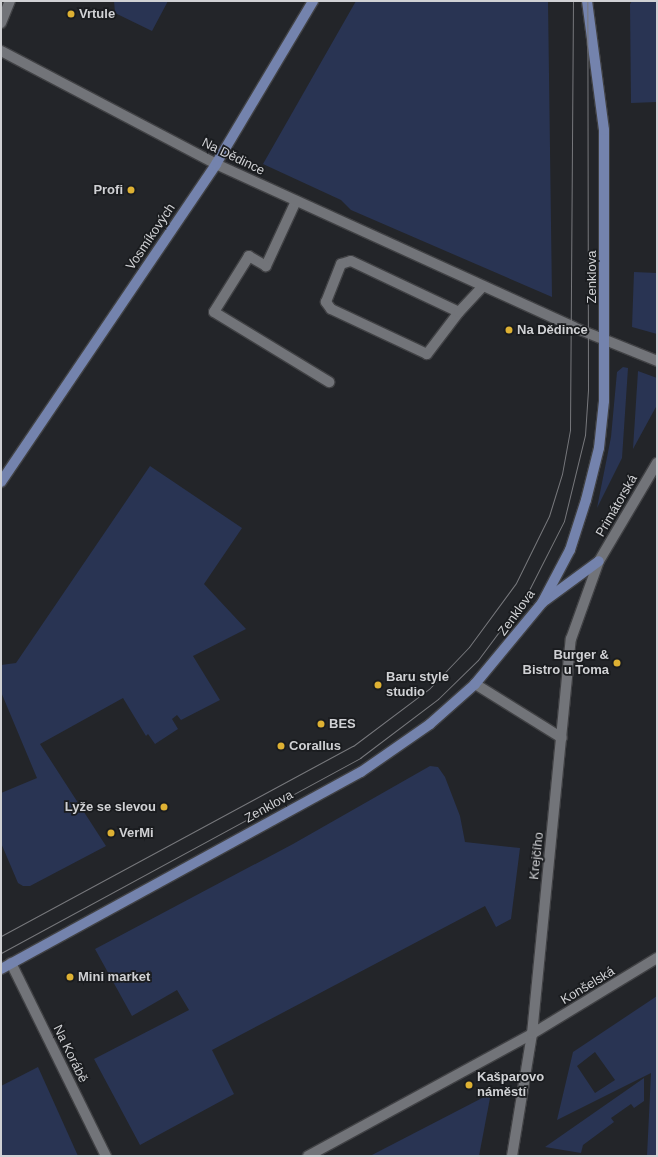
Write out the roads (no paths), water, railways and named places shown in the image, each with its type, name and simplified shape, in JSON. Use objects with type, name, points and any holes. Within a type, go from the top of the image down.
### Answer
[{"type":"main road","name":"Vosmíkových","points":[[1,482],[216,164],[313,1]]},
{"type":"main road","name":"Zenklova","points":[[1,969],[361,772],[430,724],[475,684],[542,603],[570,550],[586,500],[599,448],[606,340],[604,130],[587,1]]},
{"type":"main road","points":[[542,603],[599,561]]},
{"type":"street","points":[[1,23],[10,1]]},
{"type":"street","name":"Na Dědince","points":[[1,51],[216,164],[483,286],[657,361]]},
{"type":"street","points":[[296,201],[266,266],[249,256],[214,312],[329,382]]},
{"type":"street","points":[[459,312],[351,262],[341,264],[326,302],[331,309],[427,354],[459,312],[483,286]]},
{"type":"street","name":"Primátorská","points":[[599,561],[657,463]]},
{"type":"street","name":"Krejčího","points":[[512,1156],[532,1034],[571,640],[599,561]]},
{"type":"street","points":[[475,684],[562,738]]},
{"type":"street","name":"Konšelská","points":[[532,1034],[657,958]]},
{"type":"street","name":"Na Korábě","points":[[11,963],[106,1156]]},
{"type":"street","points":[[308,1156],[532,1034]]},
{"type":"tram line","points":[[1,936],[353,746],[429,689],[469,647],[516,583],[549,516],[562,474],[570,430],[573,1]]},
{"type":"tram line","points":[[1,953],[360,758],[438,699],[478,660],[527,594],[564,521],[585,435],[588,390],[587,1]]},
{"type":"place","name":"Vrtule","points":[[71,14]]},
{"type":"place","name":"Profi","points":[[131,190]]},
{"type":"place","name":"Na Dědince","points":[[509,330]]},
{"type":"place","name":"Burger & Bistro u Toma","points":[[617,663]]},
{"type":"place","name":"Baru style studio","points":[[378,685]]},
{"type":"place","name":"BES","points":[[321,724]]},
{"type":"place","name":"Corallus","points":[[281,746]]},
{"type":"place","name":"Lyže se slevou","points":[[164,807]]},
{"type":"place","name":"VerMi","points":[[111,833]]},
{"type":"place","name":"Mini market","points":[[70,977]]},
{"type":"place","name":"Kašparovo náměstí","points":[[469,1085]]}]
